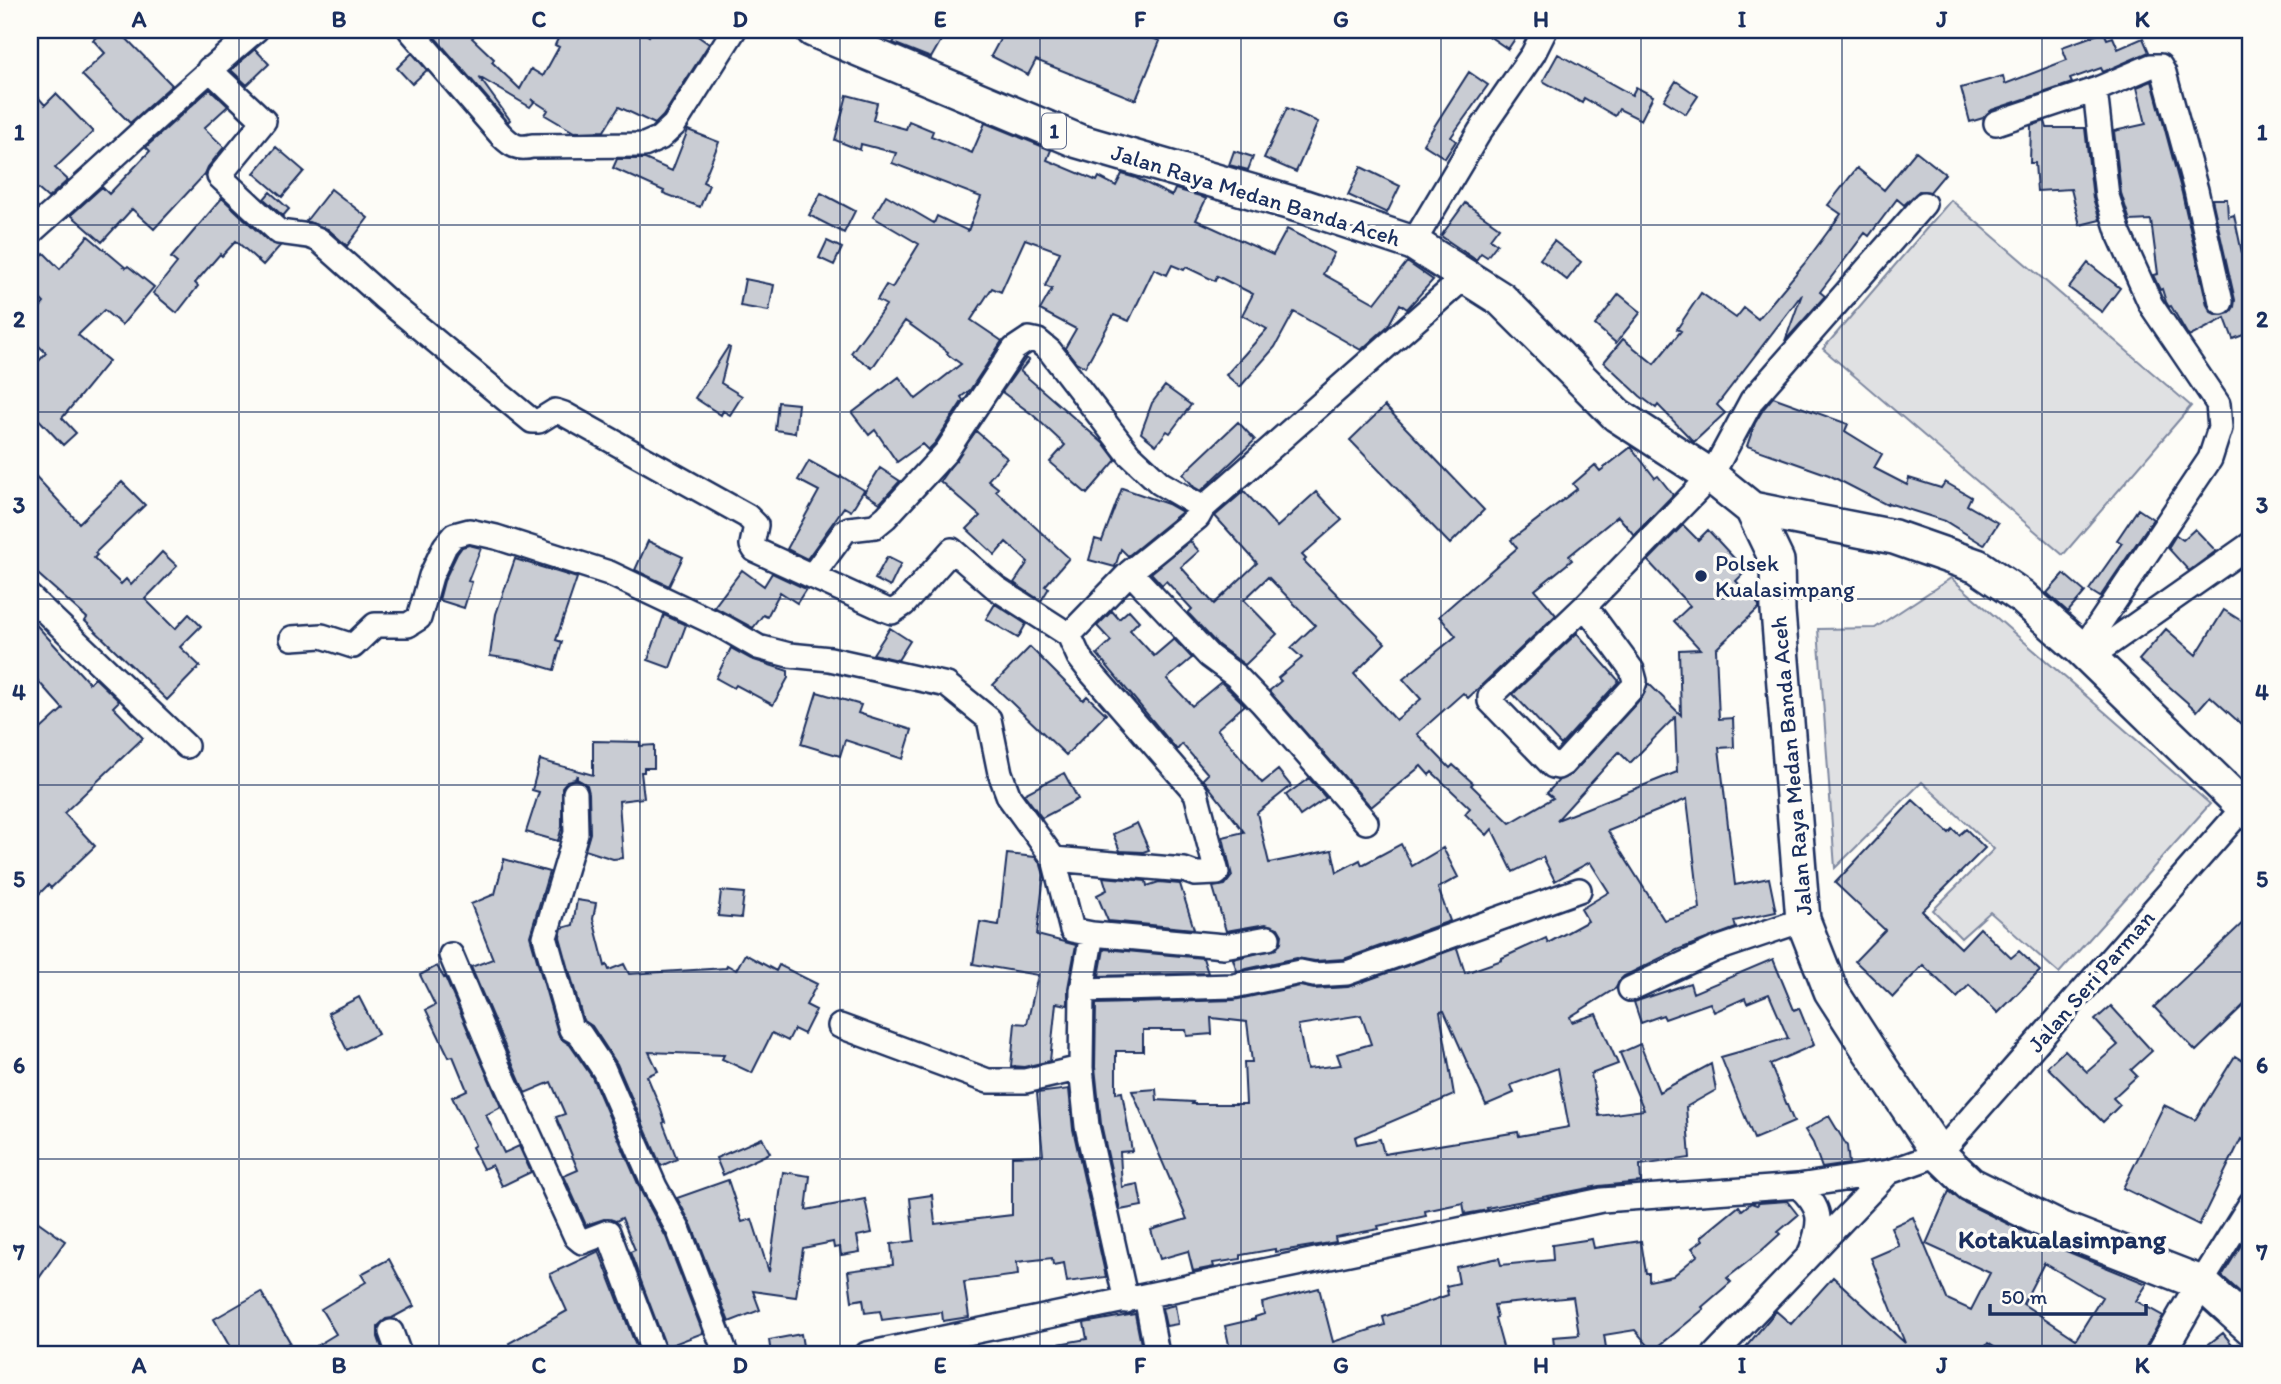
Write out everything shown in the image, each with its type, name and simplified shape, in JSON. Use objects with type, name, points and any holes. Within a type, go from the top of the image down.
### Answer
[{"type":"highway","name":"Jalan Raya Medan Banda Aceh","points":[[813,30],[1078,141],[1305,206],[1413,243],[1501,299],[1617,415],[1712,475],[1752,509],[1777,561],[1778,611],[1803,920],[1831,991],[1938,1154],[1970,1184],[2057,1227],[2201,1283],[2251,1328]]},
{"type":"highway","points":[[1752,509],[1894,537],[1977,566],[2021,596],[2086,653],[2248,810]]},
{"type":"highway","points":[[1777,561],[1816,521]]},
{"type":"main road","points":[[2160,1354],[2201,1283]]},
{"type":"street","points":[[30,233],[209,69],[256,30]]},
{"type":"street","points":[[410,30],[501,135],[522,149],[532,146],[644,145],[660,138],[674,125],[734,30]]},
{"type":"street","points":[[1413,243],[1480,131],[1533,54],[1545,30]]},
{"type":"street","points":[[1996,123],[2095,90],[2151,66],[2160,66],[2164,72],[2196,190],[2221,302]]},
{"type":"street","points":[[209,69],[264,121],[219,176],[279,232],[319,240],[385,299],[532,421],[539,421],[555,411],[564,414],[747,516],[756,525],[752,545],[755,550],[892,612],[904,604],[952,550],[996,588],[1069,635],[1079,657],[1089,670],[1196,793],[1217,873],[1195,874],[1184,870],[1054,859]]},
{"type":"street","points":[[2086,653],[2210,459],[2220,428],[2218,404],[2151,305],[2119,233],[2107,196],[2095,90]]},
{"type":"street","points":[[1585,606],[1632,670],[1635,681],[1633,687],[1558,767],[1553,766],[1489,699],[1585,606],[1712,475],[1752,400],[1924,204]]},
{"type":"street","points":[[1069,635],[1130,572],[1198,517],[1203,508],[1466,276]]},
{"type":"street","points":[[812,576],[845,531],[849,528],[875,526],[907,495],[946,452],[1014,349],[1029,339],[1038,341],[1050,352],[1129,454],[1160,483],[1203,508]]},
{"type":"street","points":[[292,638],[322,636],[353,646],[375,625],[408,625],[419,618],[431,576],[445,546],[454,535],[469,531],[496,537],[609,573],[725,628],[758,647],[789,655],[830,659],[947,685],[989,719],[1000,774],[1009,797],[1054,859],[1072,930],[1224,946],[1268,938]]},
{"type":"street","points":[[2086,653],[2251,544]]},
{"type":"street","points":[[1130,572],[1209,656],[1236,676],[1262,703],[1366,822]]},
{"type":"street","points":[[30,597],[186,746]]},
{"type":"street","points":[[576,793],[576,833],[545,937],[571,1029],[580,1034],[604,1070],[656,1187],[679,1231],[726,1354]]},
{"type":"street","name":"Jalan Seri Parman","points":[[1938,1154],[2248,810]]},
{"type":"street","points":[[1082,990],[1234,986],[1300,972],[1314,975],[1347,973],[1579,890]]},
{"type":"street","points":[[1630,989],[1714,950],[1803,920]]},
{"type":"street","points":[[1092,934],[1082,990],[1081,1068],[1087,1126],[1136,1298],[1157,1354]]},
{"type":"street","points":[[451,955],[496,1062],[576,1237],[582,1242],[608,1232],[654,1354]]},
{"type":"street","points":[[840,1026],[988,1081],[1025,1081],[1081,1068]]},
{"type":"street","points":[[867,1354],[1602,1200],[1798,1186],[1889,1172],[1938,1154]]},
{"type":"street","points":[[1715,1354],[1889,1172]]},
{"type":"street","points":[[1798,1186],[1816,1206],[1820,1220],[1809,1255]]},
{"type":"street","points":[[2201,1283],[2251,1203]]},
{"type":"street","points":[[391,1332],[399,1354]]},
{"type":"shaded area","points":[[1951,200],[2191,406],[2063,555],[1823,349]]},
{"type":"shaded area","points":[[1951,578],[2210,804],[2059,973],[1990,912],[1961,938],[1933,910],[1994,849],[1922,782],[1835,868],[1818,629],[1875,628]]},
{"type":"building","points":[[104,30],[118,30],[172,85],[130,123],[82,75],[105,53],[93,40]]},
{"type":"building","points":[[436,30],[479,30],[472,38],[520,89],[531,69],[543,76],[559,47],[555,45],[562,30],[640,30],[649,36],[653,30],[689,30],[709,44],[663,116],[655,124],[619,107],[604,131],[574,132],[545,115],[548,110],[531,99],[534,102],[530,107],[479,77],[510,120],[508,122],[432,34]]},
{"type":"building","points":[[901,30],[929,30],[943,37],[931,58],[893,43]]},
{"type":"building","points":[[1005,30],[1132,30],[1160,41],[1136,100],[1036,60],[1028,75],[991,56]]},
{"type":"building","points":[[1480,30],[1521,30],[1508,49]]},
{"type":"building","points":[[2104,32],[2107,39],[2113,37],[2118,49],[2143,38],[2149,52],[2103,72],[2101,68],[2070,79],[2072,83],[1992,110],[1983,118],[1970,122],[1961,88],[2003,76],[2005,84],[2067,60],[2062,47]]},
{"type":"building","points":[[255,49],[269,64],[247,85],[231,70]]},
{"type":"building","points":[[412,53],[427,70],[412,84],[397,68]]},
{"type":"building","points":[[1558,54],[1632,95],[1636,87],[1653,96],[1641,120],[1619,109],[1615,116],[1584,98],[1582,103],[1543,81]]},
{"type":"building","points":[[1469,72],[1488,85],[1451,137],[1456,141],[1445,158],[1423,144]]},
{"type":"building","points":[[1676,81],[1698,96],[1686,114],[1664,100]]},
{"type":"building","points":[[2152,81],[2182,193],[2207,305],[2211,312],[2217,315],[2230,313],[2235,300],[2212,199],[2227,199],[2228,217],[2234,215],[2251,285],[2251,297],[2244,300],[2251,319],[2251,332],[2233,339],[2225,318],[2189,337],[2166,302],[2153,275],[2158,274],[2151,220],[2130,221],[2121,193],[2114,131],[2146,124],[2137,87]]},
{"type":"building","points":[[30,88],[45,105],[56,94],[93,132],[55,168],[68,180],[48,198],[30,182]]},
{"type":"building","points":[[210,89],[228,106],[204,128],[224,147],[205,174],[154,229],[132,209],[102,242],[71,215],[102,187],[109,194],[150,151],[146,147]]},
{"type":"building","points":[[847,95],[877,103],[873,120],[906,129],[909,121],[933,131],[931,136],[972,153],[985,123],[1051,150],[1047,160],[1097,181],[1099,177],[1116,186],[1122,174],[1172,196],[1175,189],[1200,196],[1206,199],[1196,220],[1273,255],[1287,229],[1334,253],[1323,274],[1375,303],[1407,262],[1433,280],[1407,309],[1400,304],[1388,326],[1361,350],[1294,312],[1275,347],[1240,387],[1226,375],[1267,329],[1242,315],[1253,294],[1217,276],[1215,281],[1186,267],[1184,270],[1172,265],[1167,275],[1154,269],[1129,321],[1114,315],[1085,367],[1076,362],[1065,348],[1076,329],[1040,310],[1052,289],[1045,286],[1060,252],[1025,239],[1001,292],[992,288],[971,320],[1002,341],[970,390],[961,397],[963,400],[935,443],[928,450],[922,444],[897,462],[875,430],[869,435],[852,413],[899,377],[916,399],[961,364],[905,321],[872,368],[851,353],[886,305],[877,300],[886,285],[892,288],[919,244],[873,217],[886,195],[934,223],[937,216],[968,231],[981,197],[892,163],[896,153],[861,144],[860,150],[835,140]]},
{"type":"building","points":[[1287,108],[1318,122],[1296,172],[1264,158]]},
{"type":"building","points":[[2045,121],[2047,128],[2085,128],[2093,198],[2100,220],[2080,225],[2071,189],[2037,191],[2035,163],[2030,163],[2031,126]]},
{"type":"building","points":[[688,130],[719,142],[703,182],[709,185],[700,207],[663,193],[664,191],[613,168],[617,159],[645,159],[672,171]]},
{"type":"building","points":[[276,147],[304,171],[282,197],[254,173]]},
{"type":"building","points":[[1234,151],[1253,157],[1248,170],[1229,165]]},
{"type":"building","points":[[1916,151],[1945,174],[1930,192],[1919,191],[1904,205],[1897,199],[1869,236],[1865,233],[1820,292],[1825,296],[1785,341],[1802,294],[1717,405],[1725,413],[1694,442],[1658,405],[1656,408],[1640,396],[1604,362],[1623,339],[1654,364],[1681,331],[1677,329],[1701,293],[1736,318],[1744,308],[1758,319],[1841,214],[1828,205],[1857,168],[1884,190]]},
{"type":"building","points":[[1361,167],[1400,186],[1387,213],[1348,195]]},
{"type":"building","points":[[331,189],[368,218],[347,246],[328,229],[306,221]]},
{"type":"building","points":[[270,192],[289,209],[283,216],[264,199]]},
{"type":"building","points":[[821,193],[855,211],[844,233],[809,215]]},
{"type":"building","points":[[222,198],[269,242],[280,246],[263,265],[236,241],[222,256],[220,254],[195,283],[198,286],[177,313],[153,293],[177,263],[171,258]]},
{"type":"building","points":[[1465,203],[1499,227],[1490,239],[1497,244],[1487,257],[1481,253],[1476,260],[1441,236]]},
{"type":"building","points":[[88,236],[154,287],[122,325],[104,310],[78,335],[109,361],[62,418],[76,433],[63,445],[30,410],[30,371],[46,353],[30,337],[30,319],[44,303],[30,289],[30,268],[44,253],[60,269]]},
{"type":"building","points":[[827,241],[842,248],[834,265],[819,258]]},
{"type":"building","points":[[1554,241],[1581,262],[1567,280],[1540,259]]},
{"type":"building","points":[[2088,263],[2120,288],[2102,312],[2069,288]]},
{"type":"building","points":[[745,279],[774,285],[769,311],[740,306]]},
{"type":"building","points":[[1619,294],[1641,312],[1616,343],[1595,325]]},
{"type":"building","points":[[728,347],[730,348],[721,383],[742,396],[730,415],[723,411],[721,415],[695,398]]},
{"type":"building","points":[[1026,358],[1029,360],[1020,371],[1104,444],[1116,460],[1087,494],[1050,462],[1065,445],[1033,415],[1002,392]]},
{"type":"building","points":[[1165,386],[1191,405],[1170,433],[1167,431],[1156,445],[1141,433],[1152,403]]},
{"type":"building","points":[[1773,397],[1848,424],[1845,431],[1882,454],[1874,468],[1907,485],[1909,478],[1941,488],[1945,482],[1971,497],[1967,505],[1998,523],[1984,545],[1945,521],[1888,503],[1887,505],[1829,475],[1747,446],[1755,423]]},
{"type":"building","points":[[778,402],[798,404],[795,433],[775,430]]},
{"type":"building","points":[[1385,406],[1484,510],[1450,544],[1350,440]]},
{"type":"building","points":[[1238,422],[1255,440],[1201,491],[1194,487],[1183,474]]},
{"type":"building","points":[[976,431],[1007,458],[988,480],[998,488],[996,491],[1069,558],[1045,586],[1049,588],[1041,601],[1014,583],[1028,562],[1006,542],[995,555],[967,529],[980,516],[940,481]]},
{"type":"building","points":[[1631,447],[1655,478],[1658,476],[1673,495],[1634,535],[1618,516],[1569,556],[1572,560],[1535,590],[1556,615],[1468,698],[1463,693],[1417,734],[1450,768],[1453,765],[1473,783],[1471,785],[1510,823],[1553,798],[1547,793],[1559,780],[1573,773],[1643,696],[1648,683],[1681,715],[1679,650],[1700,649],[1674,621],[1690,606],[1648,561],[1683,525],[1698,540],[1708,530],[1746,571],[1736,581],[1759,608],[1716,649],[1719,719],[1733,718],[1734,747],[1719,748],[1735,885],[1769,878],[1776,912],[1734,921],[1736,928],[1677,950],[1624,976],[1616,988],[1570,1017],[1572,1022],[1596,1014],[1618,1064],[1591,1074],[1599,1116],[1644,1110],[1620,1053],[1640,1044],[1659,1092],[1711,1064],[1716,1090],[1686,1107],[1690,1158],[1640,1165],[1641,1182],[1599,1186],[1465,1214],[1463,1203],[1425,1211],[1426,1216],[1378,1226],[1379,1229],[1335,1237],[1336,1242],[1241,1255],[1241,1259],[1213,1263],[1214,1267],[1193,1271],[1188,1251],[1160,1259],[1151,1230],[1187,1219],[1132,1091],[1156,1089],[1157,1100],[1193,1102],[1192,1104],[1246,1104],[1244,1062],[1252,1062],[1247,1022],[1211,1018],[1212,1034],[1187,1036],[1186,1030],[1143,1030],[1143,1051],[1116,1051],[1116,1093],[1122,1092],[1132,1151],[1120,1152],[1122,1187],[1138,1184],[1142,1206],[1120,1210],[1101,1124],[1095,1067],[1096,1004],[1234,1000],[1300,986],[1314,989],[1348,987],[1457,948],[1465,973],[1502,960],[1546,938],[1548,943],[1588,921],[1581,909],[1609,892],[1590,862],[1555,881],[1543,857],[1513,872],[1492,829],[1487,835],[1465,814],[1470,808],[1432,772],[1429,775],[1421,766],[1371,807],[1269,691],[1281,681],[1278,678],[1302,658],[1291,648],[1315,625],[1268,577],[1244,600],[1277,634],[1245,665],[1218,645],[1188,613],[1192,609],[1166,581],[1162,585],[1151,573],[1190,541],[1199,551],[1181,567],[1214,604],[1257,563],[1215,516],[1244,491],[1277,527],[1316,492],[1342,520],[1302,555],[1306,559],[1304,561],[1385,643],[1354,674],[1396,720],[1421,699],[1403,679],[1456,636],[1439,616],[1517,548],[1511,540],[1577,489],[1573,484],[1595,465],[1600,471]],"holes":[[[1675,717],[1677,772],[1557,820],[1619,752],[1630,763]],[[1687,799],[1700,909],[1664,920],[1608,831]],[[1444,1011],[1486,1105],[1514,1093],[1511,1085],[1558,1068],[1569,1127],[1519,1136],[1518,1132],[1384,1154],[1380,1139],[1357,1144],[1355,1137],[1454,1095],[1440,1012]],[[1361,1015],[1371,1044],[1337,1054],[1341,1065],[1307,1069],[1298,1025]]]},
{"type":"building","points":[[809,461],[864,490],[851,511],[844,507],[807,559],[787,549],[819,491],[798,480]]},
{"type":"building","points":[[880,468],[900,481],[880,503],[864,493]]},
{"type":"building","points":[[30,470],[79,523],[122,482],[145,505],[95,553],[97,555],[94,558],[121,584],[126,579],[131,585],[162,552],[177,566],[145,599],[175,629],[189,614],[201,626],[180,647],[200,666],[167,700],[85,621],[87,618],[30,567]]},
{"type":"building","points":[[1122,488],[1168,504],[1182,512],[1128,556],[1121,549],[1115,567],[1089,560],[1095,539],[1102,541]]},
{"type":"building","points":[[2138,509],[2153,519],[2100,597],[2089,590],[2122,543],[2117,540]]},
{"type":"building","points":[[2195,529],[2216,551],[2189,571],[2168,548],[2176,535],[2183,540]]},
{"type":"building","points":[[648,541],[683,557],[669,586],[635,570]]},
{"type":"building","points":[[469,545],[481,548],[468,581],[472,582],[464,608],[439,600],[444,581],[457,554],[462,547]]},
{"type":"building","points":[[887,557],[901,564],[890,587],[875,579]]},
{"type":"building","points":[[515,559],[577,578],[556,640],[562,642],[554,670],[524,661],[490,656],[496,614]]},
{"type":"building","points":[[742,570],[764,586],[772,573],[806,589],[797,603],[780,592],[767,617],[763,615],[753,628],[714,607]]},
{"type":"building","points":[[2064,574],[2085,592],[2068,612],[2047,593]]},
{"type":"building","points":[[995,604],[1026,624],[1018,638],[986,619]]},
{"type":"building","points":[[1129,610],[1139,621],[1130,630],[1154,656],[1174,639],[1192,658],[1167,679],[1192,706],[1221,682],[1245,705],[1217,729],[1262,783],[1278,770],[1291,786],[1257,813],[1269,863],[1332,850],[1337,872],[1360,860],[1362,865],[1401,844],[1412,866],[1443,848],[1458,877],[1438,888],[1450,921],[1344,959],[1315,961],[1297,958],[1237,971],[1233,959],[1276,949],[1282,935],[1278,928],[1266,924],[1226,931],[1213,887],[1225,885],[1232,876],[1223,837],[1244,832],[1203,779],[1208,774],[1182,744],[1177,750],[1097,654],[1111,641],[1097,626],[1112,611],[1119,619]]},
{"type":"building","points":[[2224,610],[2251,627],[2251,733],[2210,696],[2197,711],[2139,660],[2166,629],[2196,655]]},
{"type":"building","points":[[664,615],[686,625],[670,668],[648,660]]},
{"type":"building","points":[[30,618],[89,683],[95,678],[119,701],[113,707],[143,738],[64,813],[95,846],[51,888],[48,885],[30,903],[30,739],[63,709],[30,672]]},
{"type":"building","points":[[890,628],[910,641],[898,660],[873,654]]},
{"type":"building","points":[[1577,633],[1619,681],[1561,745],[1513,694]]},
{"type":"building","points":[[1030,647],[1083,700],[1087,696],[1106,714],[1066,755],[993,685]]},
{"type":"building","points":[[731,648],[751,659],[788,671],[788,678],[773,705],[736,685],[734,688],[716,678]]},
{"type":"building","points":[[817,692],[861,705],[858,713],[912,730],[903,759],[845,740],[840,756],[801,744]]},
{"type":"building","points":[[593,741],[654,745],[654,768],[644,768],[644,772],[641,772],[644,798],[619,801],[623,858],[613,859],[585,850],[590,833],[589,793],[587,785],[577,779],[577,775],[562,787],[562,827],[558,841],[526,832],[539,792],[532,790],[540,760],[593,775]]},
{"type":"building","points":[[1064,773],[1078,799],[1042,818],[1024,794]]},
{"type":"building","points":[[1309,778],[1326,798],[1300,816],[1286,795]]},
{"type":"building","points":[[1913,800],[1949,833],[1953,829],[1959,835],[1966,829],[1985,848],[1922,911],[1961,948],[1980,928],[2011,958],[2019,951],[2040,971],[1998,1013],[1969,985],[1957,998],[1923,965],[1893,997],[1855,961],[1885,930],[1835,883]]},
{"type":"building","points":[[1137,823],[1149,850],[1120,851],[1113,834]]},
{"type":"building","points":[[1007,854],[1035,857],[1041,865],[1044,875],[1037,935],[1076,945],[1068,988],[1068,1005],[1056,1003],[1050,1061],[1024,1067],[1011,1066],[1015,1023],[1027,1024],[1038,975],[973,964],[980,922],[999,925]]},
{"type":"building","points":[[504,859],[549,872],[530,936],[558,1033],[560,1038],[570,1045],[592,1077],[642,1193],[666,1237],[703,1333],[666,1347],[630,1252],[635,1250],[622,1218],[616,1221],[604,1219],[586,1225],[564,1176],[578,1170],[556,1117],[565,1114],[551,1082],[525,1093],[471,967],[493,959],[471,904],[495,894]]},
{"type":"building","points":[[1103,877],[1146,881],[1147,886],[1159,882],[1180,884],[1194,929],[1108,921],[1097,895],[1107,890]]},
{"type":"building","points":[[721,891],[744,893],[741,918],[718,916]]},
{"type":"building","points":[[577,900],[596,903],[593,919],[605,966],[607,965],[609,970],[624,964],[629,974],[726,968],[727,965],[736,970],[745,954],[776,971],[779,965],[817,984],[806,1005],[816,1010],[804,1034],[794,1029],[788,1041],[772,1033],[752,1073],[722,1059],[724,1055],[649,1052],[658,1071],[647,1076],[677,1159],[661,1166],[617,1064],[592,1026],[583,1020],[560,937],[562,928],[573,925]]},
{"type":"building","points":[[2251,915],[2251,998],[2196,1051],[2154,1007]]},
{"type":"building","points":[[1104,949],[1203,958],[1208,973],[1099,976]]},
{"type":"building","points":[[1773,959],[1794,1010],[1799,1008],[1814,1045],[1770,1064],[1794,1122],[1754,1139],[1721,1057],[1788,1038],[1769,994],[1747,1003],[1745,998],[1714,1012],[1710,1003],[1665,1019],[1663,1015],[1641,1023],[1634,1002],[1690,983],[1693,993]]},
{"type":"building","points":[[437,966],[445,977],[501,1107],[486,1115],[504,1153],[519,1146],[531,1172],[502,1186],[492,1165],[483,1169],[472,1147],[475,1145],[452,1097],[467,1090],[453,1056],[449,1057],[426,1010],[435,1005],[420,975]]},
{"type":"building","points":[[359,997],[378,1034],[347,1050],[328,1013]]},
{"type":"building","points":[[2111,1006],[2152,1051],[2131,1070],[2137,1076],[2113,1098],[2120,1105],[2103,1122],[2047,1067],[2065,1050],[2087,1072],[2118,1045],[2095,1020]]},
{"type":"building","points":[[2235,1056],[2251,1066],[2251,1145],[2241,1139],[2199,1225],[2123,1188],[2164,1105],[2195,1120]]},
{"type":"building","points":[[1069,1089],[1073,1129],[1106,1277],[1067,1282],[1064,1263],[1053,1265],[1052,1258],[1017,1262],[1018,1275],[964,1282],[969,1317],[943,1321],[942,1312],[882,1320],[880,1311],[865,1313],[863,1299],[852,1301],[848,1271],[893,1265],[891,1244],[914,1241],[910,1198],[932,1195],[935,1224],[1012,1215],[1012,1156],[1043,1155],[1037,1093]]},
{"type":"building","points":[[1829,1116],[1847,1146],[1849,1164],[1822,1168],[1805,1130]]},
{"type":"building","points":[[762,1138],[770,1153],[723,1175],[716,1158]]},
{"type":"building","points":[[783,1172],[810,1176],[806,1210],[865,1199],[872,1233],[857,1236],[860,1252],[841,1255],[840,1247],[834,1248],[833,1242],[803,1248],[796,1297],[753,1291],[760,1310],[729,1322],[692,1226],[677,1198],[728,1180],[742,1222],[752,1219],[769,1272]]},
{"type":"building","points":[[1949,1191],[1961,1201],[2049,1244],[2147,1284],[2136,1301],[2163,1316],[2142,1354],[2005,1354],[1988,1343],[1980,1354],[1740,1354],[1776,1311],[1791,1324],[1833,1277],[1905,1343],[1871,1258],[1899,1246],[1891,1227],[1913,1217],[1947,1299],[1971,1310],[1990,1273],[1926,1244]],"holes":[[[2044,1263],[2102,1297],[2076,1339],[2023,1304]]]},
{"type":"building","points":[[1787,1201],[1798,1215],[1760,1252],[1727,1278],[1731,1282],[1702,1307],[1704,1309],[1653,1351],[1635,1330],[1604,1335],[1607,1354],[1555,1354],[1553,1337],[1579,1335],[1573,1297],[1494,1305],[1505,1354],[1231,1354],[1225,1326],[1255,1319],[1264,1314],[1262,1303],[1319,1288],[1333,1342],[1385,1325],[1383,1317],[1448,1295],[1446,1286],[1459,1283],[1456,1267],[1499,1258],[1501,1265],[1553,1260],[1552,1245],[1592,1239],[1594,1248],[1641,1241],[1649,1281],[1673,1276],[1698,1255],[1692,1248],[1703,1240],[1701,1237],[1739,1206],[1742,1210],[1751,1203],[1757,1205]]},
{"type":"building","points":[[30,1216],[65,1241],[30,1291]]},
{"type":"building","points":[[2251,1229],[2251,1302],[2222,1276]]},
{"type":"building","points":[[599,1251],[639,1354],[516,1354],[509,1343],[567,1311],[550,1274]]},
{"type":"building","points":[[389,1259],[414,1306],[386,1319],[378,1326],[378,1337],[384,1354],[303,1354],[336,1334],[321,1309],[366,1282],[361,1274]]},
{"type":"building","points":[[261,1292],[290,1342],[270,1354],[234,1354],[214,1319]]},
{"type":"building","points":[[1175,1305],[1178,1324],[1166,1326],[1162,1308]]},
{"type":"building","points":[[1135,1314],[1143,1354],[1053,1354],[1052,1345],[1087,1339],[1084,1323]]},
{"type":"building","points":[[2223,1333],[2240,1354],[2196,1354]]},
{"type":"building","points":[[801,1334],[804,1352],[771,1354],[769,1340]]},
{"type":"place","name":"Polsek Kualasimpang","points":[[1701,576]]},
{"type":"district","name":"Kotakualasimpang","points":[[2062,1239]]}]
